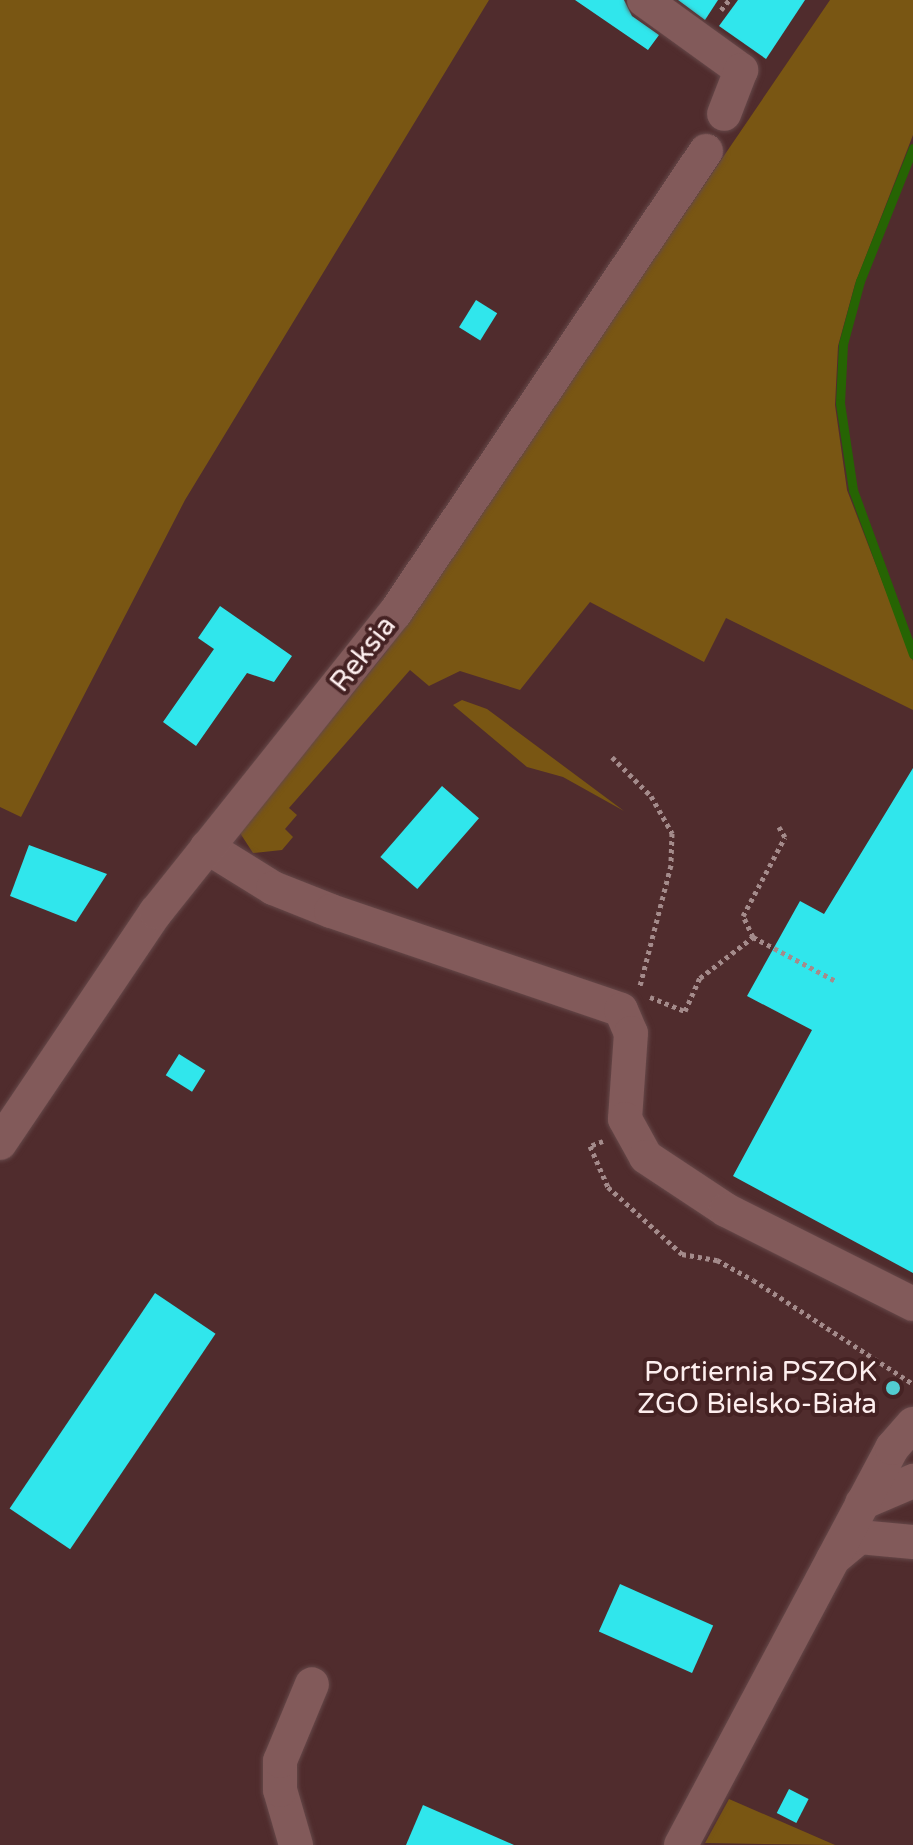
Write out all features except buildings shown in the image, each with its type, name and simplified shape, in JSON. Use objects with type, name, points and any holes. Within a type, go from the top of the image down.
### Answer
[{"type":"street","points":[[644,0],[741,70],[724,114]]},
{"type":"street","name":"Reksia","points":[[0,1143],[207,847],[395,613],[706,151]]},
{"type":"street","points":[[207,847],[273,888],[331,911],[621,1010],[631,1033],[625,1119],[646,1157],[726,1210],[913,1304]]},
{"type":"street","points":[[681,1845],[862,1503],[913,1424]]},
{"type":"street","points":[[862,1503],[913,1481]]},
{"type":"street","points":[[833,1559],[859,1537],[913,1542]]},
{"type":"street","points":[[296,1845],[280,1790],[280,1761],[312,1684]]},
{"type":"path","points":[[721,10],[729,0]]},
{"type":"path","points":[[612,757],[651,796],[673,842],[638,993],[685,1011],[700,978],[753,937]]},
{"type":"path","points":[[779,827],[785,837],[743,916],[753,937],[834,980]]},
{"type":"path","points":[[590,1146],[608,1187],[682,1254],[717,1260],[753,1280],[913,1384]]},
{"type":"shaded area","points":[[0,0],[489,0],[185,500],[21,817],[0,807]]},
{"type":"shaded area","points":[[830,0],[913,0],[913,135],[855,284],[838,346],[835,405],[847,490],[913,661],[913,710],[726,618],[704,662],[590,602],[520,690],[460,671],[429,686],[410,670],[289,808],[297,815],[285,829],[293,837],[282,850],[253,853],[240,833],[386,652]]},
{"type":"shaded area","points":[[462,700],[487,709],[624,811],[563,777],[527,767],[453,705]]},
{"type":"shaded area","points":[[729,1799],[835,1845],[705,1843]]},
{"type":"waterway","points":[[913,148],[860,281],[843,344],[840,403],[853,490],[913,654]]},
{"type":"place","name":"Portiernia PSZOK ZGO Bielsko-Biała","points":[[893,1388]]}]
